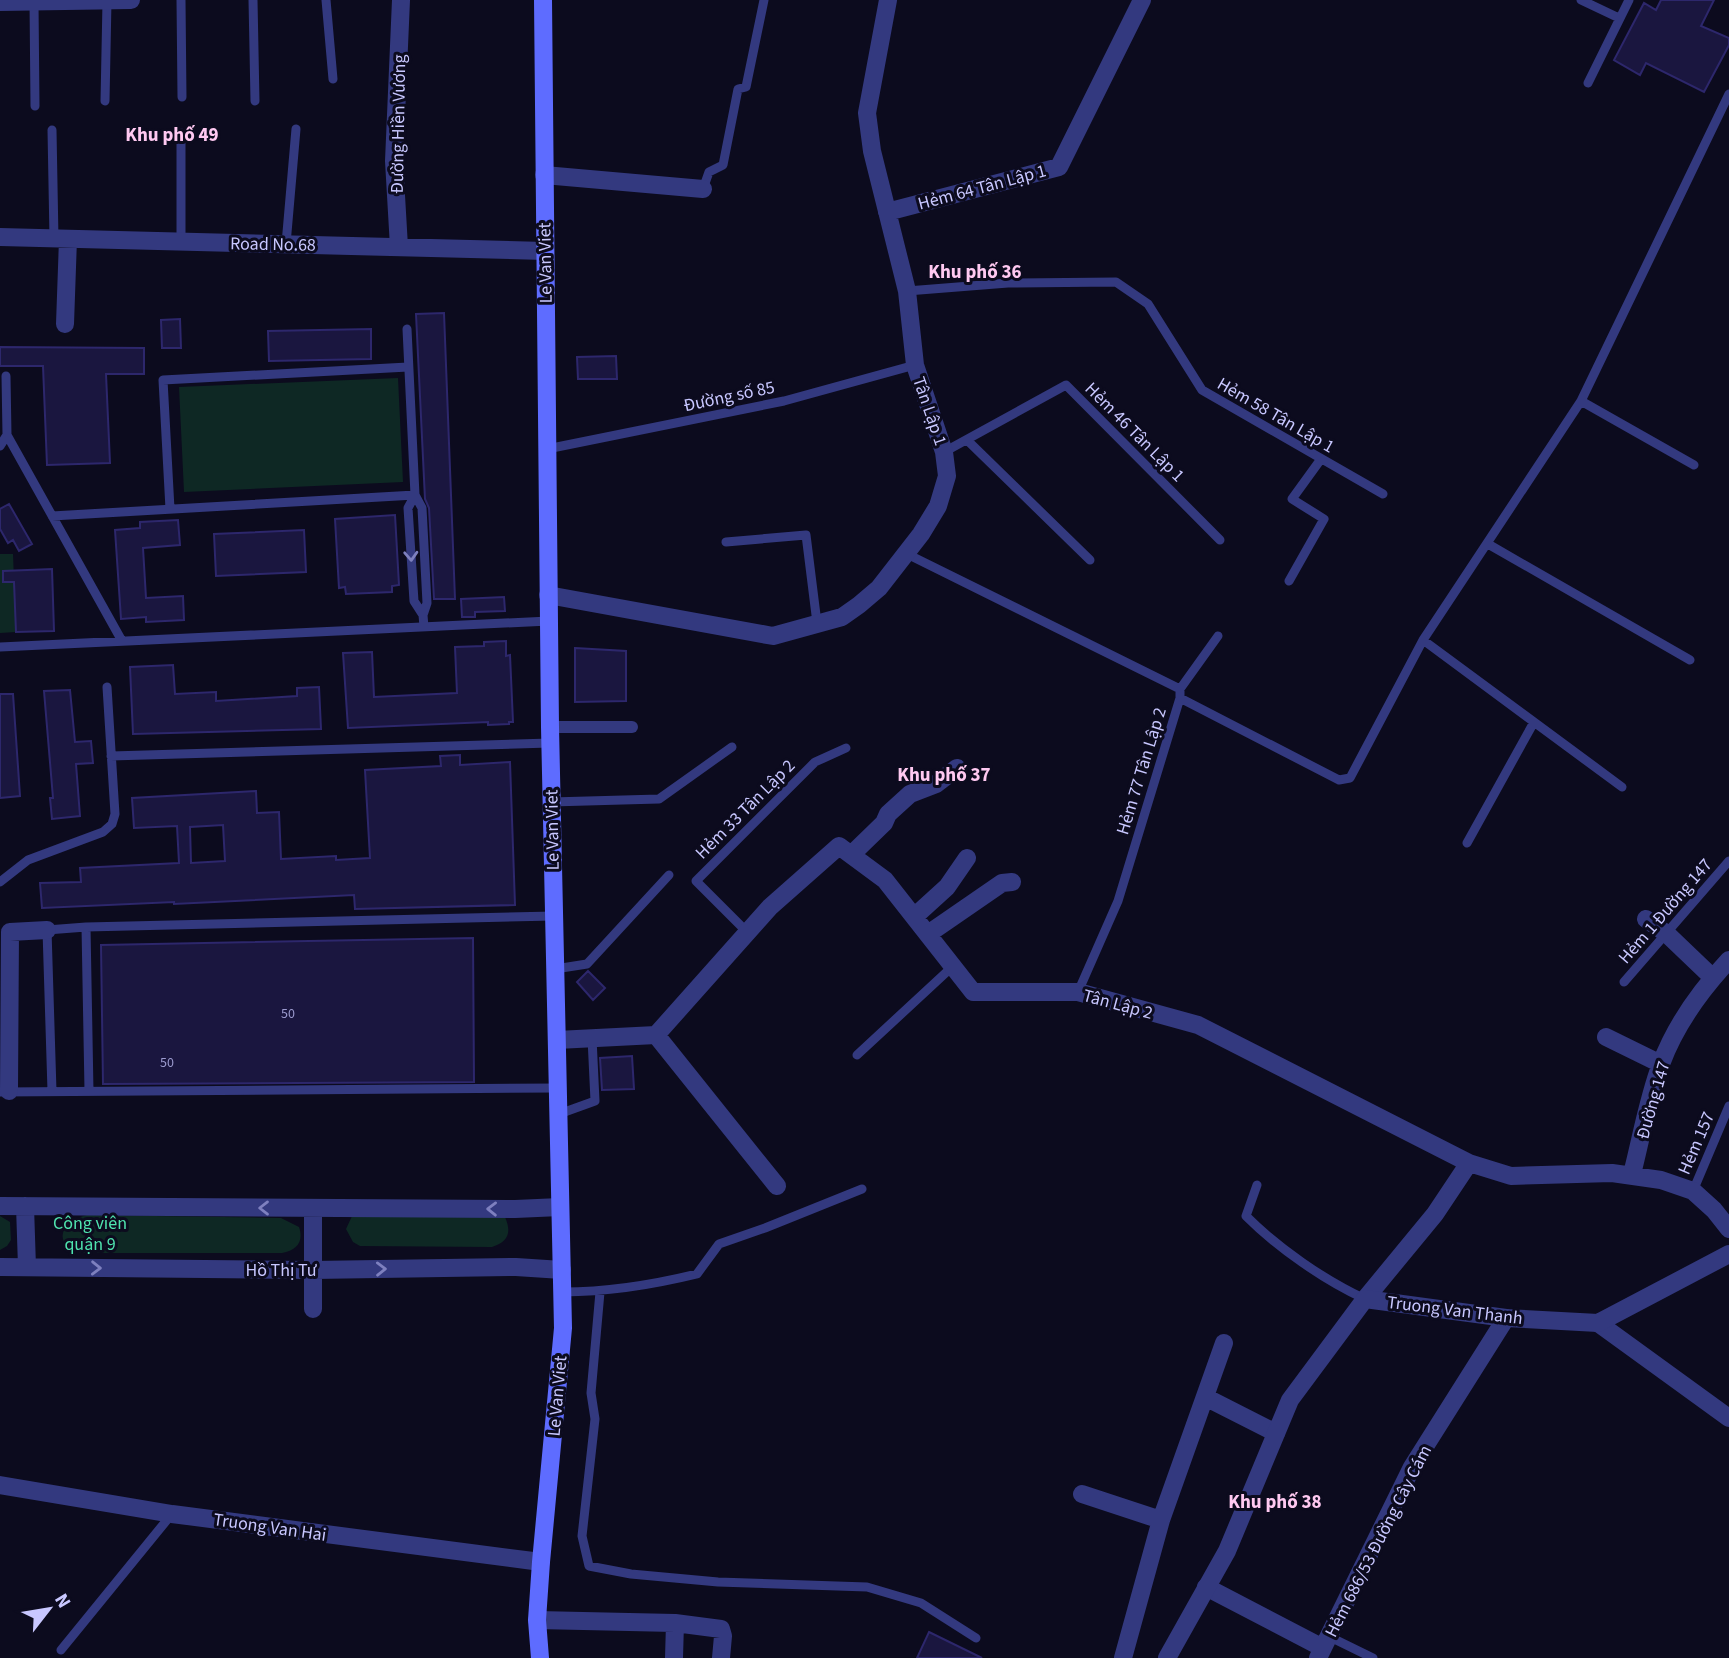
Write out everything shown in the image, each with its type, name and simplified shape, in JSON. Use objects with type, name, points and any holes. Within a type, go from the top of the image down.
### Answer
[{"type":"main road","name":"Le Van Viet","points":[[540,1658],[537,1620],[541,1562],[563,1328],[551,802],[542,0]]},
{"type":"street","points":[[0,2],[131,0]]},
{"type":"street","name":"Đường Hiền Vương","points":[[399,247],[394,161],[401,0]]},
{"type":"street","name":"Hẻm 64 Tân Lập 1","points":[[887,212],[1059,167],[1142,0]]},
{"type":"street","name":"Tân Lập 1","points":[[548,595],[773,636],[842,617],[859,605],[879,588],[921,534],[938,506],[947,476],[944,452],[915,365],[907,291],[872,151],[867,113],[886,1]]},
{"type":"street","points":[[544,175],[702,189]]},
{"type":"street","name":"Road No.68","points":[[0,237],[545,251]]},
{"type":"street","points":[[61,239],[65,324]]},
{"type":"street","points":[[550,735],[632,727]]},
{"type":"street","points":[[557,1040],[656,1035],[770,907],[839,846],[851,855],[910,794],[936,784],[957,768]]},
{"type":"street","name":"Tân Lập 2","points":[[851,855],[885,880],[973,992],[1079,992],[1198,1025],[1469,1163],[1511,1176],[1612,1172],[1661,1180],[1693,1191],[1714,1210],[1729,1229]]},
{"type":"street","points":[[914,917],[947,887],[967,858]]},
{"type":"street","points":[[928,934],[1002,883],[1012,882]]},
{"type":"street","points":[[1646,919],[1667,934],[1713,978]]},
{"type":"street","points":[[5,1091],[10,932],[47,930]]},
{"type":"street","name":"Đường 147","points":[[1632,1174],[1661,1064],[1679,1028],[1713,978],[1729,960]]},
{"type":"street","points":[[656,1035],[777,1186]]},
{"type":"street","points":[[1606,1037],[1661,1064]]},
{"type":"street","points":[[1365,1299],[1435,1214],[1469,1163]]},
{"type":"street","points":[[0,1206],[560,1207]]},
{"type":"street","points":[[25,1206],[27,1267]]},
{"type":"street","points":[[313,1208],[313,1308]]},
{"type":"street","points":[[1729,1254],[1598,1323],[1729,1418]]},
{"type":"street","name":"Hồ Thị Tư","points":[[0,1267],[313,1270],[516,1267],[562,1270]]},
{"type":"street","name":"Truong Van Thanh","points":[[1167,1658],[1227,1551],[1290,1400],[1365,1299],[1506,1318],[1598,1323]]},
{"type":"street","name":"Hẻm 686/53 Đường Cây Cám","points":[[1323,1647],[1412,1467],[1506,1318]]},
{"type":"street","points":[[1123,1658],[1161,1520],[1224,1343]]},
{"type":"street","points":[[1205,1397],[1276,1433]]},
{"type":"street","name":"Truong Van Hai","points":[[0,1485],[172,1514],[541,1562]]},
{"type":"street","points":[[1082,1494],[1161,1520]]},
{"type":"street","points":[[1206,1587],[1323,1647]]},
{"type":"street","points":[[537,1620],[675,1623],[721,1629],[721,1658]]},
{"type":"street","points":[[674,1658],[675,1623]]},
{"type":"lane","points":[[181,0],[182,97]]},
{"type":"lane","points":[[253,0],[255,102]]},
{"type":"lane","points":[[326,0],[333,79]]},
{"type":"lane","points":[[702,189],[709,172],[723,165],[738,89],[746,87],[764,0]]},
{"type":"lane","points":[[1581,0],[1619,18]]},
{"type":"lane","points":[[1588,83],[1629,0]]},
{"type":"lane","points":[[97,1],[105,101]]},
{"type":"lane","points":[[34,2],[35,106]]},
{"type":"lane","points":[[1218,636],[1180,693],[1339,780],[1350,778],[1423,640],[1581,401],[1729,94]]},
{"type":"lane","points":[[286,244],[296,129]]},
{"type":"lane","points":[[52,130],[61,239]]},
{"type":"lane","points":[[181,133],[181,242]]},
{"type":"lane","name":"Hẻm 58 Tân Lập 1","points":[[907,291],[1008,283],[1116,282],[1148,304],[1202,390],[1383,494]]},
{"type":"lane","points":[[407,329],[415,495],[422,514],[427,603],[423,615],[424,627]]},
{"type":"lane","name":"Đường số 85","points":[[547,449],[784,401],[915,365]]},
{"type":"lane","points":[[170,509],[163,380],[408,367]]},
{"type":"lane","points":[[6,376],[7,435],[122,641]]},
{"type":"lane","name":"Hẻm 46 Tân Lập 1","points":[[944,452],[1066,385],[1220,540]]},
{"type":"lane","points":[[1581,401],[1694,465]]},
{"type":"lane","points":[[0,446],[7,435]]},
{"type":"lane","points":[[967,440],[1090,560]]},
{"type":"lane","points":[[1289,580],[1324,519],[1292,499],[1321,459]]},
{"type":"lane","points":[[52,516],[415,495]]},
{"type":"lane","points":[[726,542],[806,535],[817,623]]},
{"type":"lane","points":[[1488,544],[1690,660]]},
{"type":"lane","name":"Hẻm 77 Tân Lập 2","points":[[905,553],[1180,693],[1118,901],[1079,992]]},
{"type":"lane","points":[[0,646],[549,621]]},
{"type":"lane","points":[[1423,640],[1622,787]]},
{"type":"lane","points":[[0,881],[28,860],[108,829],[115,814],[107,687]]},
{"type":"lane","points":[[1467,843],[1534,722]]},
{"type":"lane","points":[[111,756],[550,735]]},
{"type":"lane","points":[[551,802],[659,799],[732,747]]},
{"type":"lane","name":"Hẻm 33 Tân Lập 2","points":[[747,932],[696,881],[814,762],[846,748]]},
{"type":"lane","name":"Hẻm 1 Đường 147","points":[[1624,982],[1729,861]]},
{"type":"lane","points":[[555,969],[587,964],[668,876]]},
{"type":"lane","points":[[52,1091],[47,930],[554,916]]},
{"type":"lane","points":[[86,927],[89,1091]]},
{"type":"lane","points":[[857,1055],[952,967]]},
{"type":"lane","points":[[559,1114],[595,1101],[592,1038]]},
{"type":"lane","points":[[5,1091],[558,1088]]},
{"type":"lane","name":"Hẻm 157","points":[[1693,1191],[1729,1106]]},
{"type":"lane","points":[[1257,1185],[1245,1216],[1273,1241],[1342,1288],[1365,1299]]},
{"type":"lane","points":[[563,1292],[600,1292],[644,1286],[697,1274],[719,1244],[862,1189]]},
{"type":"lane","points":[[600,1292],[591,1393],[595,1419],[582,1536],[589,1566],[631,1574],[718,1582],[867,1587],[921,1603],[976,1638]]},
{"type":"lane","points":[[61,1650],[172,1514]]},
{"type":"lane","points":[[1323,1647],[1373,1658]]},
{"type":"green space","points":[[398,378],[403,482],[184,492],[179,387]]},
{"type":"green space","points":[[0,554],[13,554],[16,632],[0,633]]},
{"type":"green space","points":[[353,1214],[505,1217],[508,1232],[505,1240],[492,1247],[360,1246],[353,1242],[346,1229]]},
{"type":"green space","name":"Công viên quận 9","points":[[87,1215],[281,1218],[299,1227],[301,1237],[292,1250],[282,1253],[78,1253],[65,1243],[63,1232],[66,1226]]},
{"type":"green space","points":[[0,1216],[10,1222],[11,1240],[0,1250]]},
{"type":"building","points":[[1661,0],[1714,0],[1701,26],[1729,38],[1729,45],[1704,92],[1646,63],[1640,75],[1614,60],[1644,3],[1656,10]]},
{"type":"building","points":[[444,313],[455,599],[434,599],[429,508],[425,499],[416,314]]},
{"type":"building","points":[[180,319],[181,348],[162,348],[161,320]]},
{"type":"building","points":[[371,329],[371,359],[269,361],[268,331]]},
{"type":"building","points":[[0,347],[144,348],[144,374],[106,374],[110,463],[47,465],[43,366],[0,366]]},
{"type":"building","points":[[616,356],[617,379],[578,379],[577,357]]},
{"type":"building","points":[[9,504],[32,544],[19,551],[13,540],[8,543],[0,529],[0,509]]},
{"type":"building","points":[[395,515],[399,585],[392,586],[392,592],[346,594],[345,587],[339,588],[335,519]]},
{"type":"building","points":[[178,520],[180,545],[143,548],[146,598],[183,596],[184,620],[146,622],[146,617],[121,619],[115,530],[140,528],[140,522]]},
{"type":"building","points":[[304,530],[306,572],[216,576],[214,534]]},
{"type":"building","points":[[52,569],[54,631],[16,632],[14,582],[3,582],[3,571]]},
{"type":"building","points":[[504,597],[505,611],[475,612],[475,617],[462,617],[461,599]]},
{"type":"building","points":[[506,641],[506,656],[510,655],[513,722],[348,728],[343,653],[372,652],[374,697],[457,693],[455,647],[484,646],[484,642]]},
{"type":"building","points":[[575,648],[626,651],[626,701],[575,702]]},
{"type":"building","points":[[173,665],[175,694],[216,692],[216,701],[297,696],[297,688],[319,687],[321,729],[133,734],[130,667]]},
{"type":"building","points":[[70,690],[75,742],[91,741],[93,763],[76,764],[80,816],[52,819],[50,798],[53,798],[44,691]]},
{"type":"building","points":[[0,694],[13,694],[20,796],[0,798]]},
{"type":"building","points":[[460,755],[460,765],[510,762],[515,905],[355,909],[354,895],[42,908],[40,883],[81,882],[80,868],[179,863],[177,826],[134,828],[132,798],[256,791],[257,813],[279,812],[281,859],[336,856],[336,860],[370,858],[365,770],[441,766],[440,756]],"holes":[[[223,825],[225,861],[191,863],[190,827]]]},
{"type":"building","points":[[473,938],[474,1082],[103,1084],[101,945]]},
{"type":"building","points":[[588,971],[605,988],[593,1000],[577,982]]},
{"type":"building","points":[[632,1056],[634,1089],[602,1090],[600,1058]]},
{"type":"building","points":[[929,1632],[982,1658],[917,1658]]},
{"type":"district","name":"Khu phố 49","points":[[172,134]]},
{"type":"district","name":"Khu phố 36","points":[[975,271]]},
{"type":"district","name":"Khu phố 37","points":[[944,774]]},
{"type":"district","name":"Khu phố 38","points":[[1275,1501]]}]
